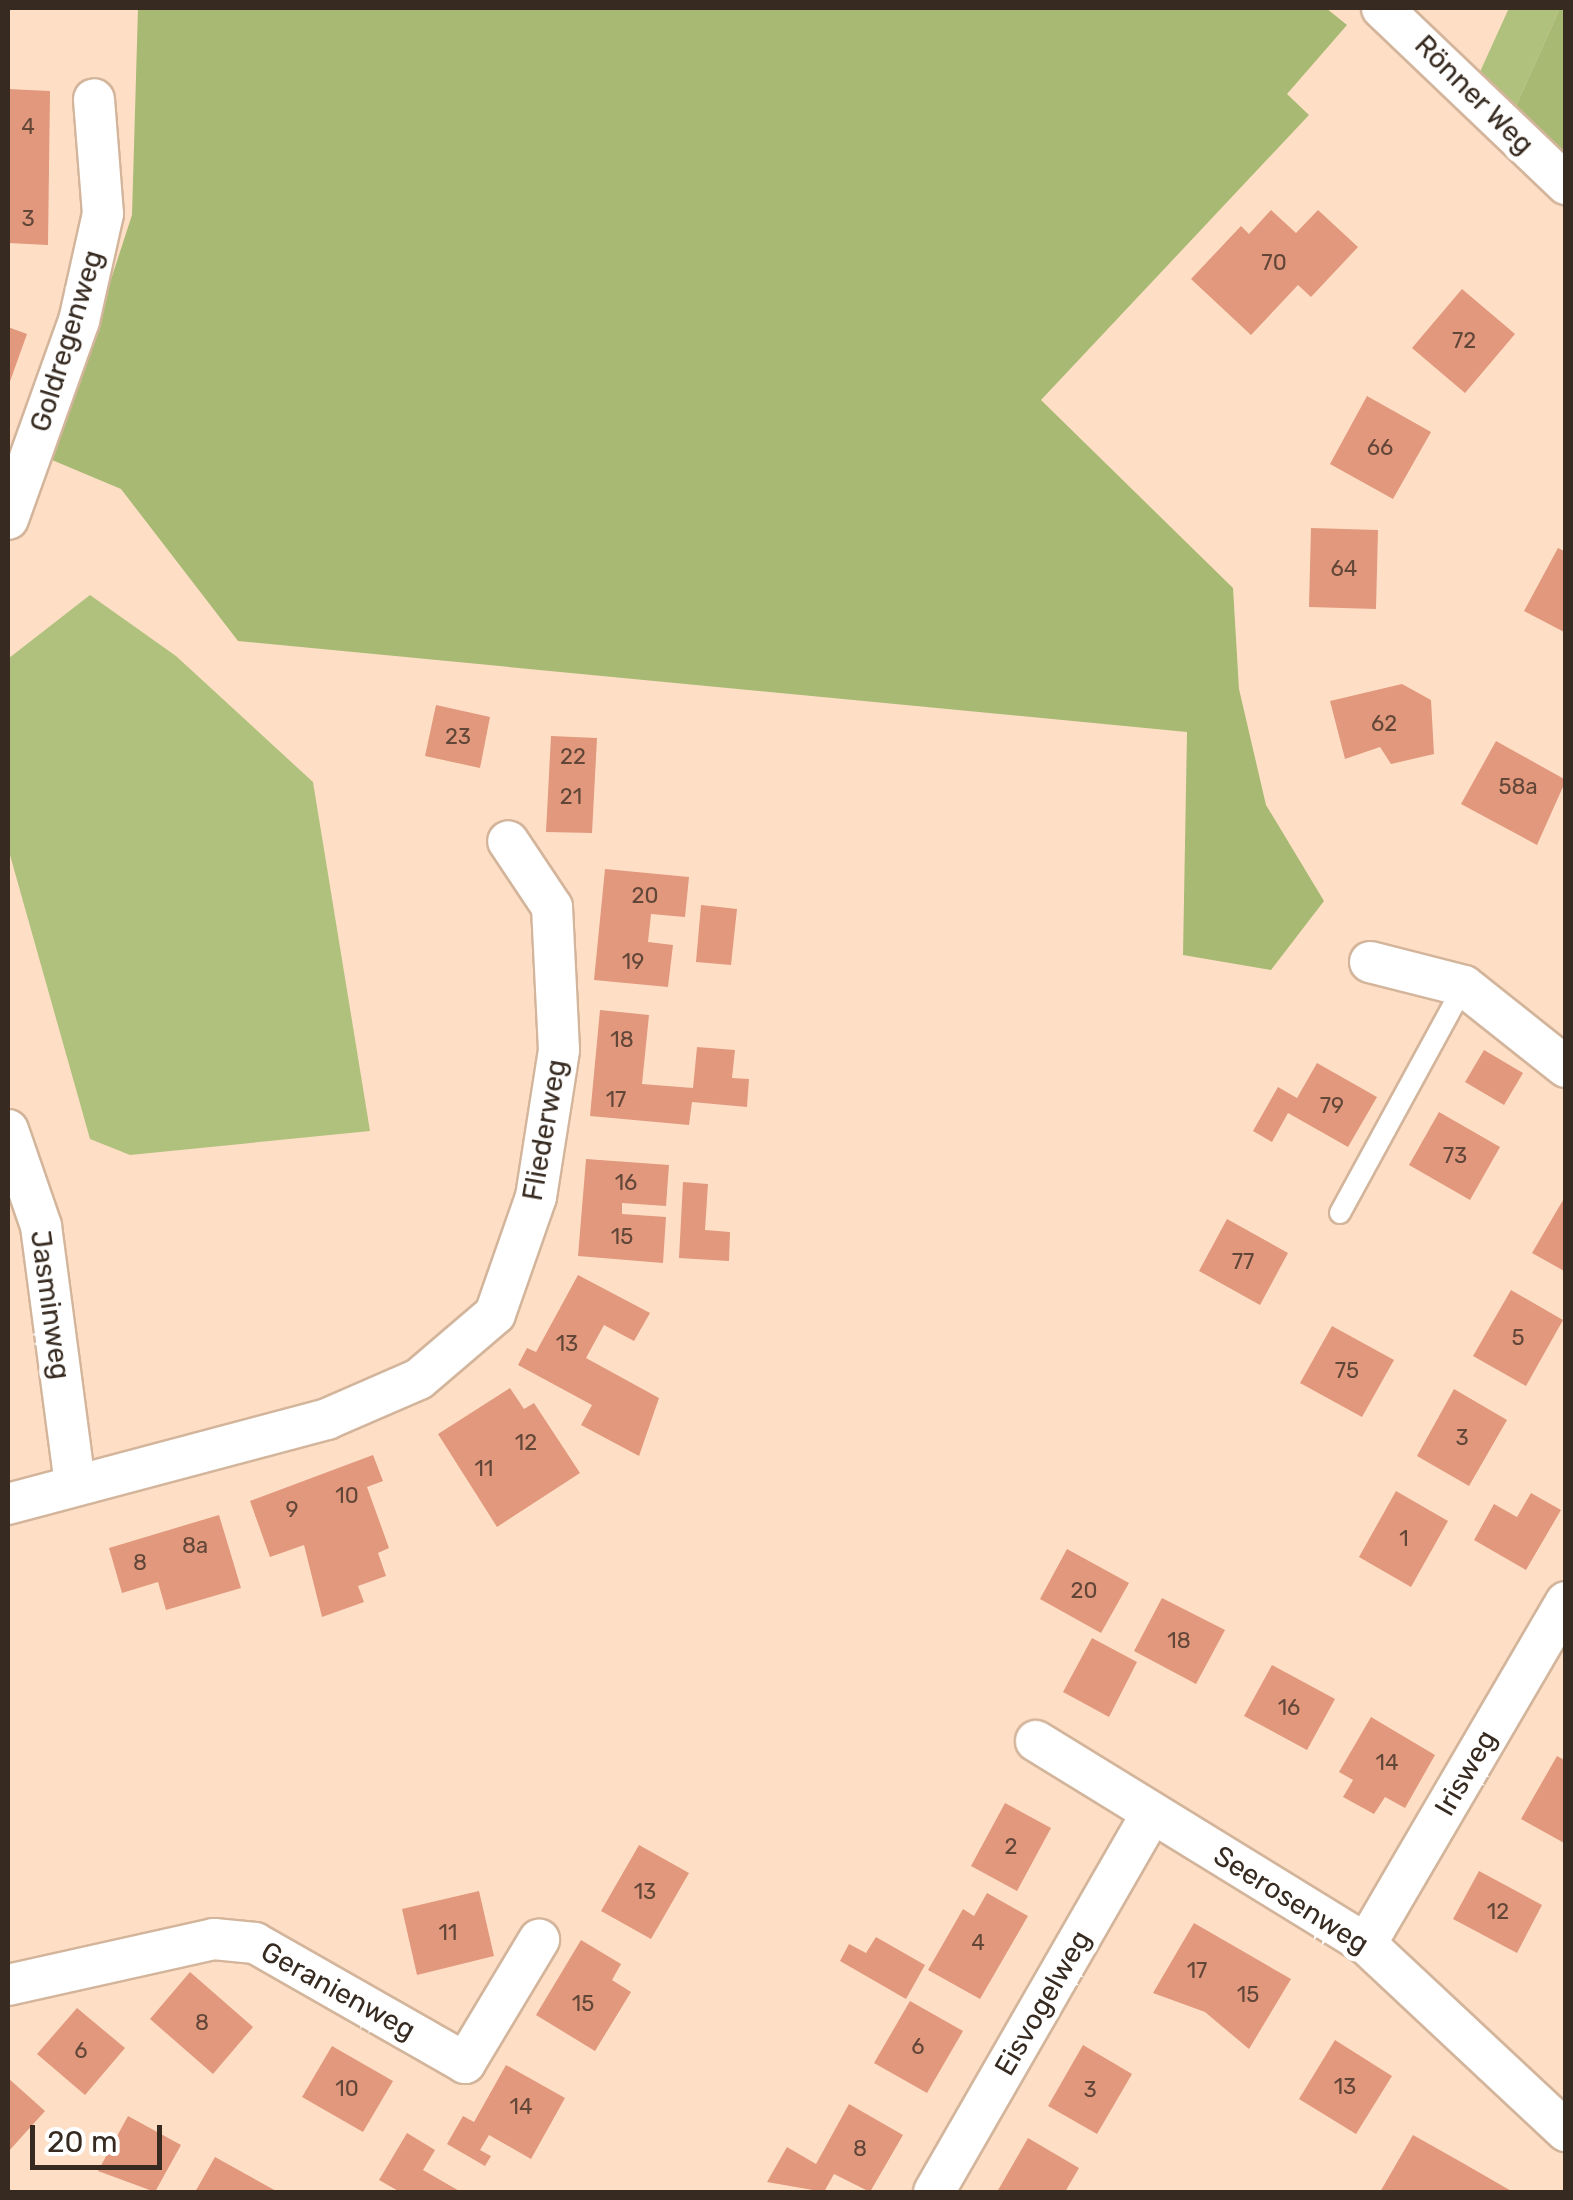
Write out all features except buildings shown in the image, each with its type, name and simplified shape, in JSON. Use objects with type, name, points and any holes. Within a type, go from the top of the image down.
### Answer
[{"type":"street","name":"Rönner Weg","points":[[1382,8],[1566,184]]},
{"type":"street","name":"Goldregenweg","points":[[8,519],[79,321],[103,214],[94,99]]},
{"type":"street","name":"Fliederweg","points":[[8,1504],[327,1419],[419,1379],[496,1314],[536,1196],[559,1050],[552,908],[508,841]]},
{"type":"street","points":[[1370,962],[1464,986],[1566,1067]]},
{"type":"street","name":"Jasminweg","points":[[8,1130],[41,1226],[75,1484]]},
{"type":"street","name":"Irisweg","points":[[1366,1944],[1566,1602]]},
{"type":"street","name":"Seerosenweg","points":[[1036,1741],[1366,1944],[1566,2131]]},
{"type":"street","name":"Eisvogelweg","points":[[934,2192],[1152,1813]]},
{"type":"street","name":"Geranienweg","points":[[8,1984],[214,1939],[255,1943],[465,2063],[539,1940]]},
{"type":"lane","points":[[1340,1213],[1419,1083],[1464,986]]},
{"type":"green space","points":[[138,8],[1326,8],[1347,25],[1287,94],[1309,115],[1041,400],[1233,588],[1239,689],[1266,805],[1324,901],[1271,970],[1183,955],[1187,732],[238,641],[121,489],[52,460],[132,215]]},
{"type":"green space","points":[[1509,8],[1560,8],[1515,108],[1479,74]]},
{"type":"green space","points":[[1560,8],[1565,8],[1565,152],[1515,108]]},
{"type":"green space","points":[[90,595],[176,656],[313,782],[370,1131],[130,1155],[90,1139],[8,848],[8,706],[9,658]]}]
